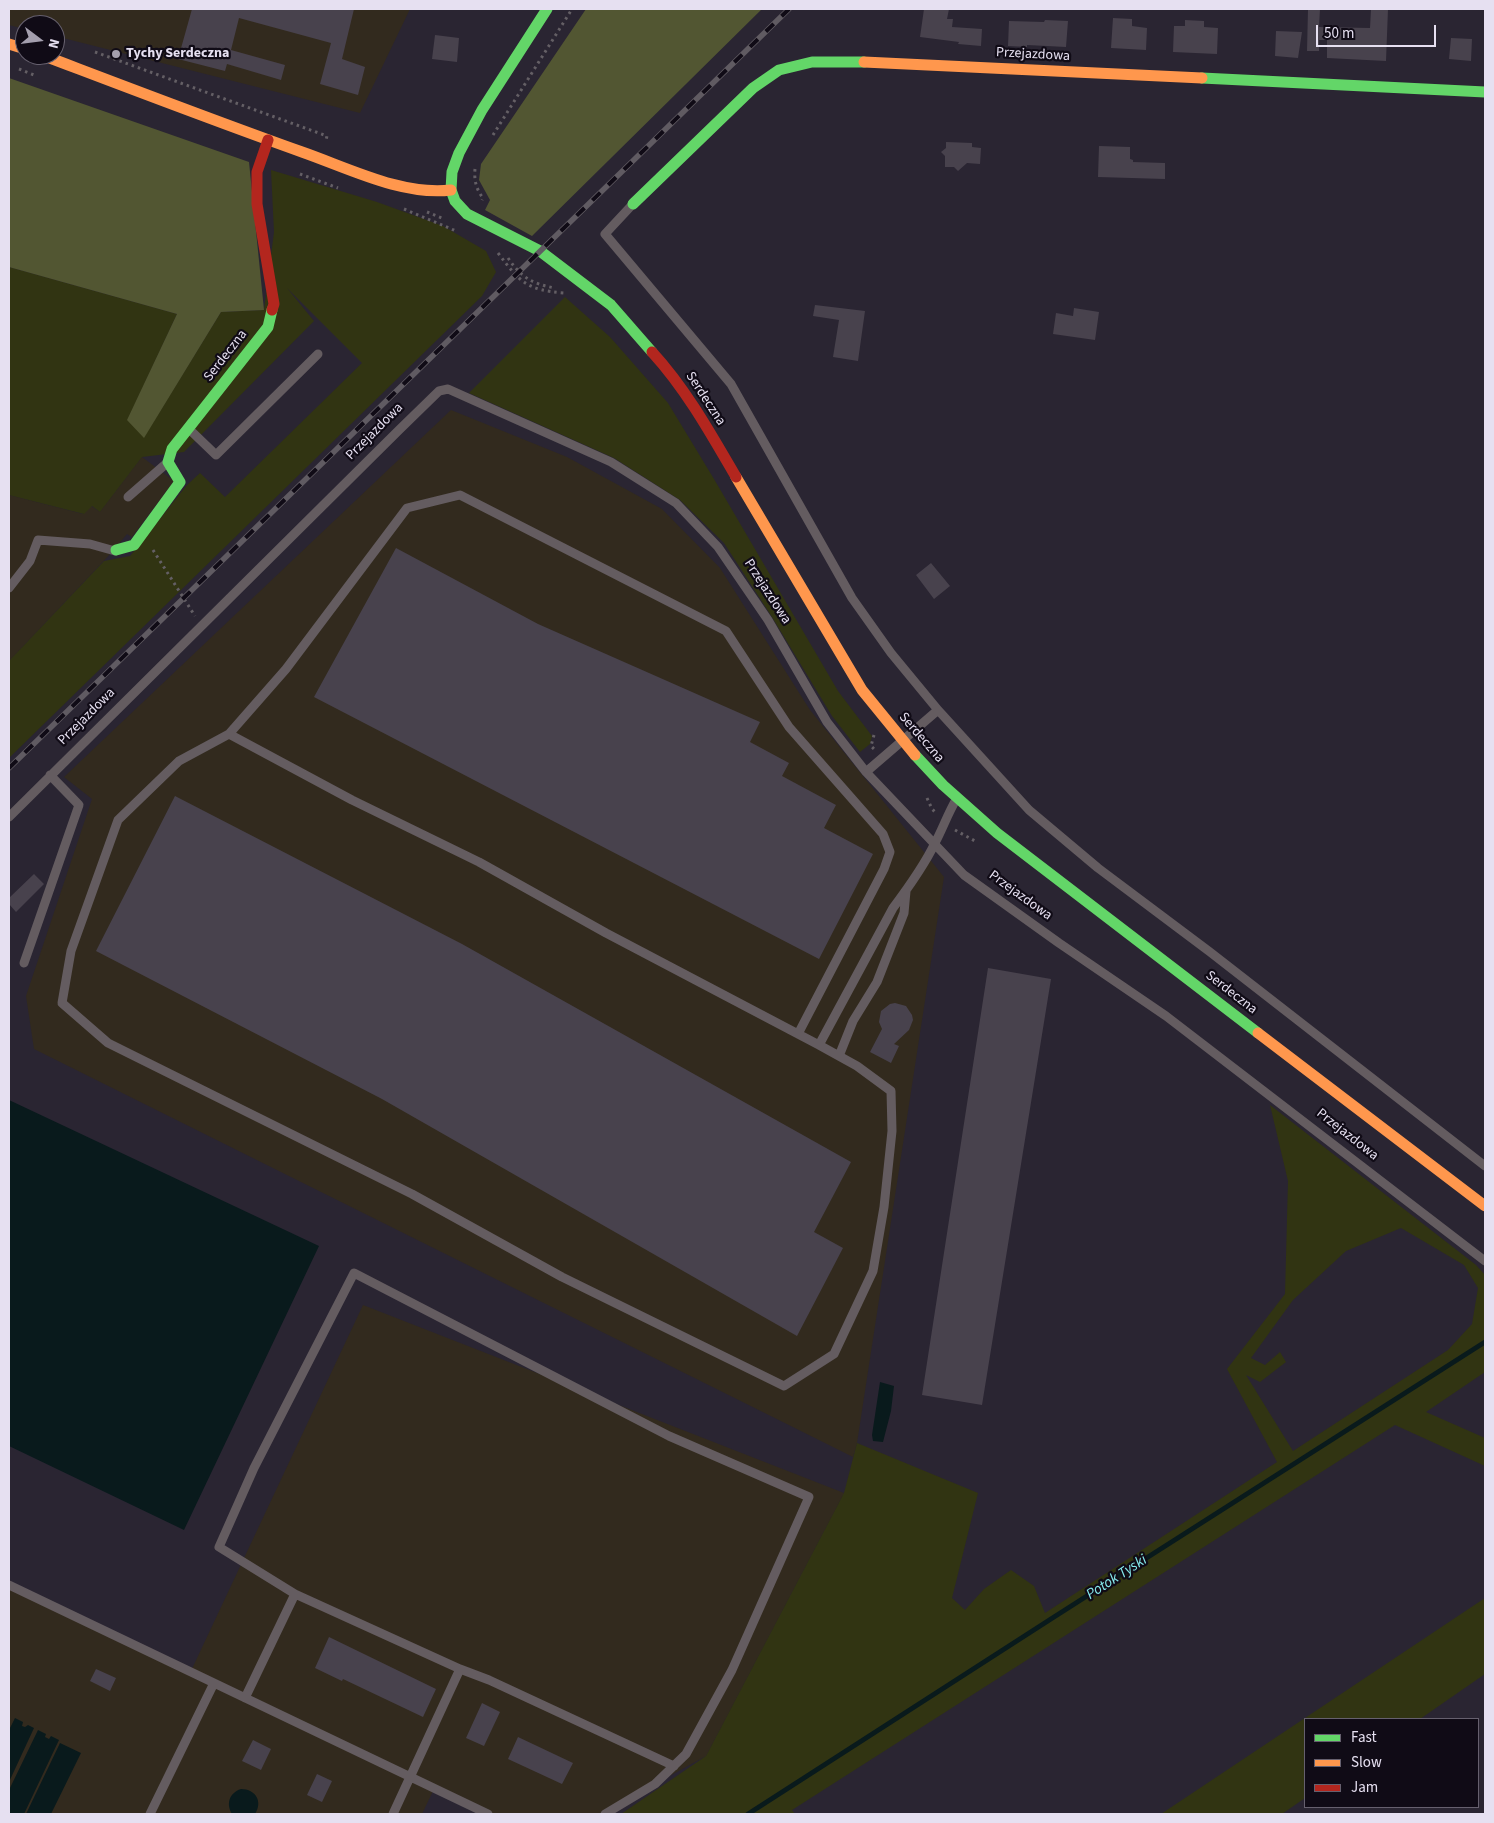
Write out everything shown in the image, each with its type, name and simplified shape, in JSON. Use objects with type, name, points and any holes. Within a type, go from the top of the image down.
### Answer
[{"type":"street","points":[[65,64],[268,140],[412,191],[451,190],[452,172],[459,153],[482,110],[548,9]]},
{"type":"street","name":"Przejazdowa","points":[[633,204],[753,88],[779,70],[812,62],[857,62],[1485,92]]},
{"type":"street","name":"Serdeczna","points":[[168,462],[172,449],[268,327],[274,304],[257,204],[257,172],[268,140]]},
{"type":"street","name":"Serdeczna","points":[[451,190],[455,202],[467,214],[540,252],[611,305],[666,368],[705,424],[862,690],[902,740],[943,785],[997,833],[1084,901],[1485,1206]]},
{"type":"street","points":[[116,550],[134,545],[180,482],[168,462]]},
{"type":"lane","points":[[633,204],[605,234],[731,384],[852,598],[891,653],[938,710],[1029,810],[1098,868],[1210,952],[1485,1166]]},
{"type":"lane","points":[[188,429],[216,455],[318,354]]},
{"type":"lane","name":"Przejazdowa","points":[[9,817],[439,391],[448,389],[611,462],[676,503],[718,546],[768,620],[827,722],[866,772],[964,874],[1174,1022],[1485,1261]]},
{"type":"lane","points":[[128,497],[168,462]]},
{"type":"lane","points":[[229,734],[352,800],[479,862],[606,933],[839,1056],[892,1091],[892,1131],[884,1207],[873,1271],[834,1354],[784,1386],[562,1277],[412,1194],[108,1043],[62,1003],[71,952],[118,820],[179,761],[229,734],[286,669],[407,508],[460,495],[726,632],[789,728],[883,834],[890,852],[884,869],[798,1034]]},
{"type":"lane","points":[[9,588],[30,561],[38,540],[90,544],[113,551],[116,550]]},
{"type":"lane","points":[[866,772],[938,710]]},
{"type":"lane","points":[[24,963],[79,805],[50,775]]},
{"type":"lane","points":[[819,1046],[893,908],[906,891],[935,844],[944,820],[957,798]]},
{"type":"lane","points":[[839,1056],[853,1021],[877,982],[904,912],[906,891]]},
{"type":"lane","points":[[605,1814],[655,1784],[674,1766],[686,1754],[732,1670],[809,1497],[669,1436],[354,1273],[254,1468],[219,1548],[296,1594],[460,1669],[489,1680],[674,1766]]},
{"type":"lane","points":[[9,1585],[488,1814]]},
{"type":"lane","points":[[244,1698],[296,1594]]},
{"type":"lane","points":[[393,1814],[460,1669]]},
{"type":"lane","points":[[153,1814],[214,1683]]},
{"type":"path","points":[[490,138],[572,9]]},
{"type":"path","points":[[17,68],[43,78]]},
{"type":"path","points":[[472,217],[483,198],[476,186],[474,177],[476,162]]},
{"type":"path","points":[[296,172],[329,186],[347,190]]},
{"type":"path","points":[[401,203],[410,206]]},
{"type":"path","points":[[401,208],[463,234]]},
{"type":"path","points":[[418,209],[452,222]]},
{"type":"path","points":[[492,248],[497,251],[515,276],[523,283],[544,292],[566,292],[532,282],[518,273],[507,256]]},
{"type":"path","points":[[142,534],[201,625]]},
{"type":"path","points":[[875,728],[880,735],[878,742],[885,755]]},
{"type":"path","points":[[869,729],[874,736],[871,746],[885,755]]},
{"type":"path","points":[[926,793],[932,809],[958,833],[981,845]]},
{"type":"shaded area","points":[[9,9],[410,9],[360,113],[65,39],[65,15],[15,15],[15,26],[9,25]]},
{"type":"shaded area","points":[[451,410],[567,457],[662,509],[720,568],[810,710],[944,877],[857,1443],[853,1457],[34,1049],[26,996],[92,799],[64,777]]},
{"type":"shaded area","points":[[142,457],[174,481],[132,537],[127,534],[9,661],[9,495],[83,514],[91,506],[100,512]]},
{"type":"shaded area","points":[[9,1100],[319,1246],[184,1530],[9,1446]]},
{"type":"shaded area","points":[[363,1305],[844,1493],[706,1756],[605,1814],[488,1814],[434,1789],[422,1814],[9,1814],[9,1585],[190,1673]]},
{"type":"shaded area","points":[[880,1382],[894,1386],[891,1411],[883,1442],[873,1441],[872,1435]]},
{"type":"shaded area","points":[[15,1718],[23,1722],[22,1726],[28,1725],[34,1728],[9,1782],[9,1730]]},
{"type":"shaded area","points":[[38,1730],[46,1734],[45,1737],[49,1739],[51,1736],[59,1740],[24,1814],[9,1814],[9,1790]]},
{"type":"shaded area","points":[[60,1743],[81,1753],[51,1814],[26,1814]]},
{"type":"shaded area","points":[[241,1789],[251,1791],[257,1797],[258,1805],[255,1814],[232,1814],[229,1806],[231,1796]]},
{"type":"green space","points":[[586,9],[762,9],[532,236],[485,210],[490,200],[479,180],[481,164]]},
{"type":"green space","points":[[9,78],[249,162],[264,310],[221,312],[144,438],[127,420],[177,314],[9,267]]},
{"type":"green space","points":[[271,170],[377,202],[443,226],[486,251],[496,272],[482,296],[9,758],[9,661],[104,561],[130,556],[187,485],[200,473],[225,497],[362,363],[287,288],[314,321],[184,452],[142,457],[100,512],[92,506],[84,514],[9,495],[9,267],[177,314],[128,419],[144,437],[221,312],[264,310],[274,232]]},
{"type":"green space","points":[[565,297],[610,337],[668,403],[838,691],[872,736],[870,744],[860,752],[832,716],[772,617],[724,543],[680,500],[614,458],[469,393]]},
{"type":"green space","points":[[1270,1105],[1476,1265],[1485,1275],[1485,1372],[1426,1412],[1485,1438],[1485,1466],[1395,1425],[792,1810],[795,1814],[621,1814],[706,1756],[844,1493],[857,1443],[978,1493],[952,1598],[965,1610],[984,1589],[1011,1570],[1034,1586],[1045,1613],[1277,1462],[1227,1369],[1285,1294],[1288,1181]],"holes":[[[1401,1228],[1464,1265],[1478,1288],[1472,1324],[1448,1350],[1293,1451],[1246,1375],[1260,1382],[1286,1362],[1280,1352],[1265,1365],[1251,1358],[1293,1300],[1346,1251]]]},
{"type":"green space","points":[[1485,1598],[1485,1674],[1421,1718],[1305,1718]]},
{"type":"green space","points":[[1304,1719],[1304,1799],[1282,1814],[1161,1814]]},
{"type":"building","points":[[192,9],[354,9],[342,59],[365,67],[358,95],[320,84],[331,43],[239,18],[231,50],[285,65],[281,80],[227,64],[225,71],[178,59]]},
{"type":"building","points":[[924,9],[949,9],[947,19],[953,19],[952,27],[982,29],[981,46],[920,37]]},
{"type":"building","points":[[1308,9],[1320,9],[1319,27],[1370,28],[1371,9],[1388,9],[1386,61],[1327,58],[1327,40],[1319,40],[1319,51],[1307,51]]},
{"type":"building","points":[[1113,18],[1132,19],[1132,26],[1147,28],[1146,50],[1111,48]]},
{"type":"building","points":[[1045,20],[1068,21],[1066,47],[1008,46],[1009,21],[1044,22]]},
{"type":"building","points":[[1185,20],[1204,21],[1204,27],[1218,28],[1217,54],[1173,52],[1174,26],[1185,26]]},
{"type":"building","points":[[1276,31],[1302,32],[1298,58],[1275,56]]},
{"type":"building","points":[[435,35],[459,38],[457,62],[432,59]]},
{"type":"building","points":[[1451,38],[1472,39],[1471,61],[1449,59]]},
{"type":"building","points":[[946,142],[972,143],[972,147],[981,148],[980,164],[967,163],[958,171],[954,167],[945,167],[945,156],[941,152],[946,148]]},
{"type":"building","points":[[1099,146],[1130,147],[1130,159],[1133,162],[1165,163],[1165,179],[1098,177]]},
{"type":"building","points":[[815,305],[865,311],[858,361],[833,357],[839,320],[813,316]]},
{"type":"building","points":[[1074,308],[1099,312],[1095,340],[1053,334],[1056,313],[1073,316]]},
{"type":"building","points":[[396,548],[538,624],[760,722],[750,742],[789,763],[782,776],[836,805],[824,828],[873,854],[819,959],[314,697]]},
{"type":"building","points":[[931,563],[950,586],[934,599],[916,575]]},
{"type":"building","points":[[175,796],[462,944],[851,1162],[814,1232],[843,1248],[797,1336],[382,1099],[96,951]]},
{"type":"building","points":[[34,874],[44,884],[16,912],[9,904],[9,898]]},
{"type":"building","points":[[988,968],[1051,979],[982,1405],[922,1395]]},
{"type":"building","points":[[895,1003],[906,1006],[913,1020],[909,1030],[894,1044],[899,1046],[891,1063],[870,1052],[882,1029],[879,1022],[881,1011],[890,1004]]},
{"type":"building","points":[[329,1637],[436,1689],[423,1717],[343,1679],[342,1681],[315,1668]]},
{"type":"building","points":[[96,1669],[116,1678],[110,1691],[90,1681]]},
{"type":"building","points":[[482,1703],[500,1712],[484,1746],[466,1738]]},
{"type":"building","points":[[518,1737],[573,1763],[562,1784],[508,1759]]},
{"type":"building","points":[[253,1740],[271,1749],[261,1770],[242,1761]]},
{"type":"building","points":[[317,1774],[332,1781],[322,1802],[307,1795]]},
{"type":"waterway","name":"Potok Tyski","points":[[748,1814],[1485,1342]]},
{"type":"railway","points":[[9,768],[789,9]]},
{"type":"traffic: fast","points":[[547,9],[482,110],[459,153],[452,172],[451,190],[455,201],[467,214],[540,251],[611,305],[652,352]]},
{"type":"traffic: fast","points":[[633,204],[753,88],[779,70],[812,62],[864,62]]},
{"type":"traffic: fast","points":[[1202,78],[1485,92]]},
{"type":"traffic: fast","points":[[116,550],[134,545],[180,482],[168,462],[172,449],[268,327],[272,310]]},
{"type":"traffic: fast","points":[[915,755],[943,785],[997,833],[1258,1033]]},
{"type":"traffic: slow","points":[[9,44],[15,46]]},
{"type":"traffic: slow","points":[[864,62],[1202,78]]},
{"type":"traffic: slow","points":[[65,64],[375,179],[414,189],[432,191],[451,190]]},
{"type":"traffic: slow","points":[[736,477],[862,690],[915,755]]},
{"type":"traffic: slow","points":[[1258,1033],[1485,1206]]},
{"type":"traffic: jam","points":[[268,140],[257,172],[257,204],[274,304],[272,310]]},
{"type":"traffic: jam","points":[[652,352],[687,396],[736,477]]},
{"type":"place","name":"Tychy Serdeczna","points":[[116,54]]}]
